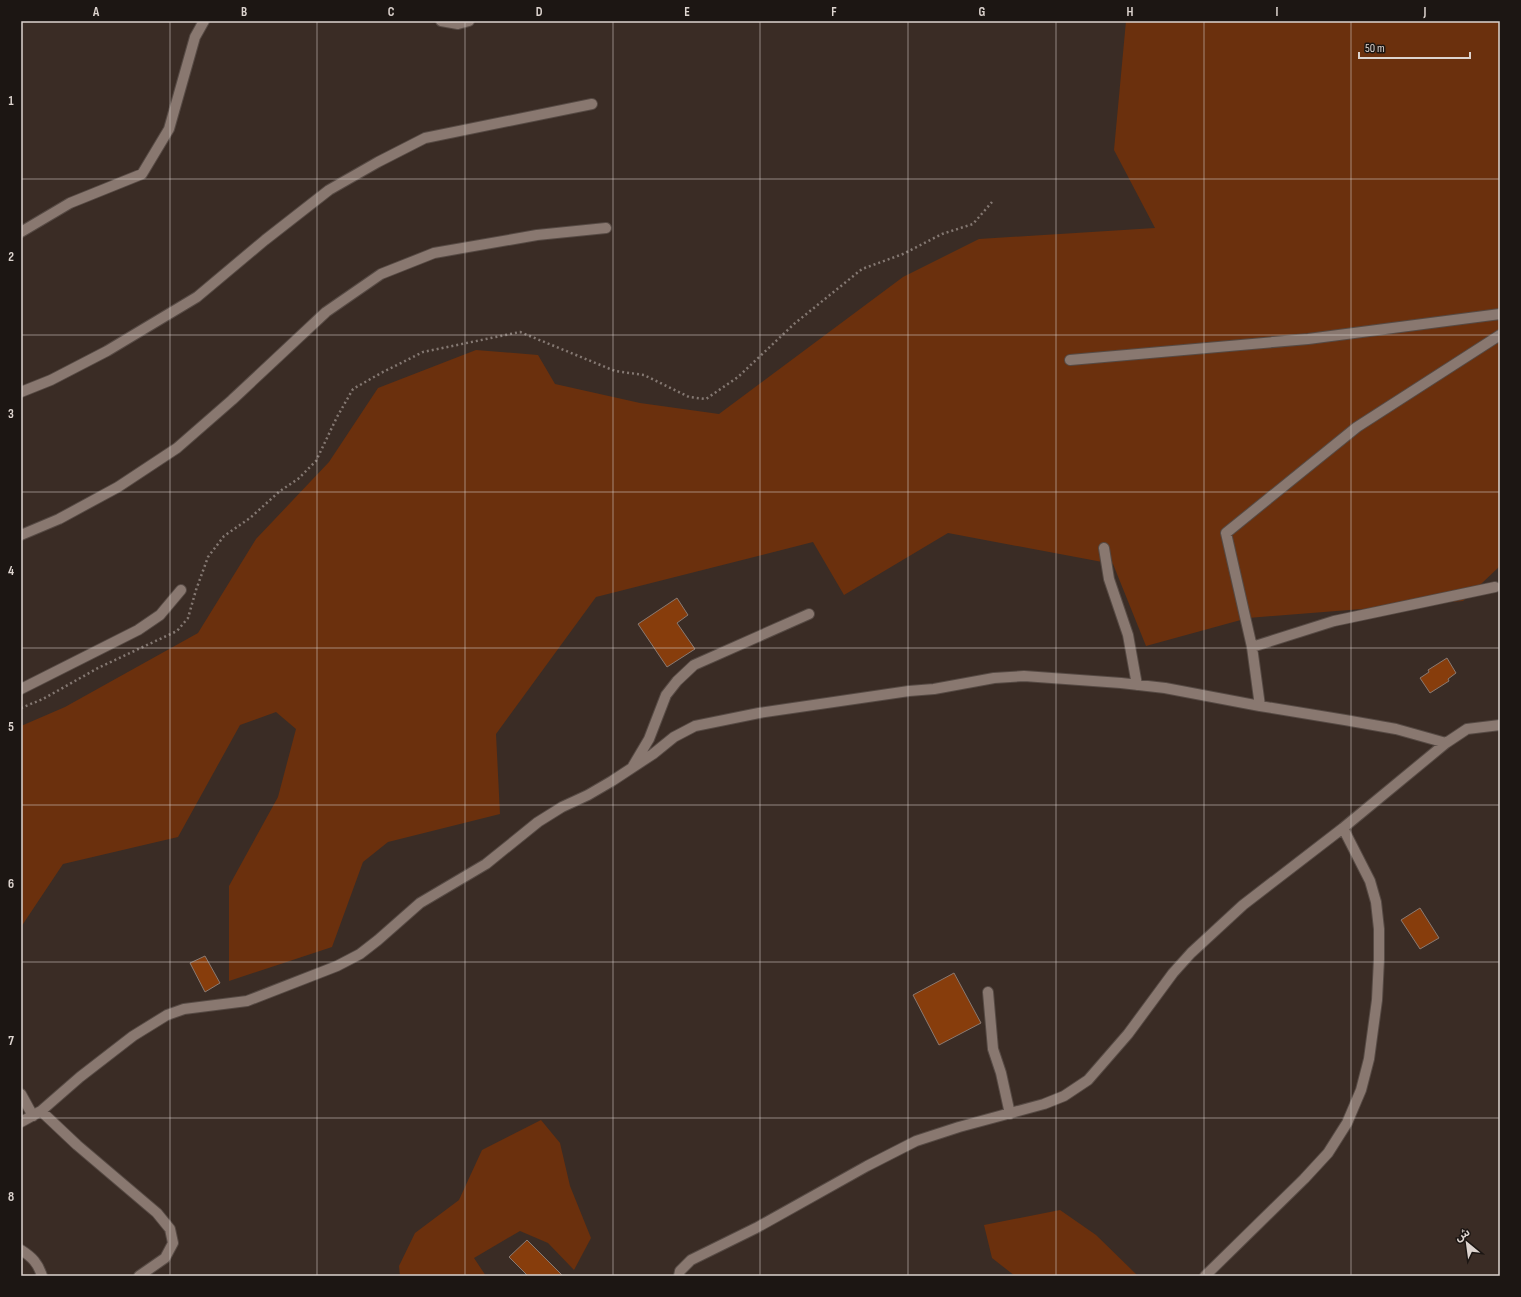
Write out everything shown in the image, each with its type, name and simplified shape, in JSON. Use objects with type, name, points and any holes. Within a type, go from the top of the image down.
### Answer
[{"type":"street","points":[[21,232],[70,203],[142,174],[169,129],[196,37],[204,21]]},
{"type":"street","points":[[441,21],[458,24],[469,21]]},
{"type":"street","points":[[21,392],[51,380],[107,351],[197,297],[265,240],[329,190],[418,141],[425,138],[592,104]]},
{"type":"street","points":[[21,535],[59,519],[118,487],[177,448],[232,400],[326,312],[381,274],[434,253],[537,235],[606,228]]},
{"type":"street","points":[[1070,360],[1308,339],[1500,314]]},
{"type":"street","points":[[1260,706],[1252,647],[1226,533],[1357,427],[1500,335]]},
{"type":"street","points":[[1104,548],[1109,579],[1128,635],[1137,685]]},
{"type":"street","points":[[1252,647],[1334,621],[1495,587]]},
{"type":"street","points":[[21,689],[138,630],[160,615],[181,590]]},
{"type":"street","points":[[631,769],[649,739],[666,695],[677,681],[694,665],[809,614]]},
{"type":"street","points":[[21,1122],[37,1114],[80,1077],[133,1036],[167,1015],[184,1009],[247,1001],[337,966],[360,954],[420,904],[486,864],[538,822],[562,807],[588,795],[631,769],[674,737],[695,726],[759,713],[909,691],[934,689],[994,678],[1024,676],[1165,688],[1396,729],[1446,743]]},
{"type":"street","points":[[679,1276],[680,1271],[691,1260],[756,1228],[867,1166],[916,1141],[960,1127],[1044,1104],[1064,1096],[1088,1080],[1128,1034],[1173,973],[1191,953],[1243,906],[1343,828],[1446,743],[1468,730],[1500,725]]},
{"type":"street","points":[[1205,1276],[1304,1179],[1328,1153],[1347,1123],[1361,1090],[1369,1058],[1377,1000],[1379,959],[1378,929],[1376,902],[1370,882],[1343,828]]},
{"type":"street","points":[[988,992],[993,1049],[1001,1073],[1010,1114]]},
{"type":"street","points":[[21,1094],[37,1114],[77,1145],[157,1213],[170,1229],[173,1243],[165,1258],[139,1276]]},
{"type":"street","points":[[21,1250],[31,1257],[37,1264],[42,1276]]},
{"type":"path","points":[[21,708],[43,699],[98,668],[177,631],[188,618],[208,557],[224,536],[250,518],[280,491],[298,479],[316,462],[337,417],[354,389],[381,373],[423,352],[520,332],[615,371],[644,375],[689,397],[706,399],[738,377],[794,324],[862,269],[903,254],[942,234],[973,224],[992,202]]},
{"type":"shaded area","points":[[1126,21],[1500,21],[1500,566],[1463,601],[1248,618],[1146,646],[1113,564],[948,533],[844,595],[813,542],[596,597],[496,734],[500,814],[388,842],[363,862],[332,947],[229,981],[229,886],[278,797],[296,729],[276,712],[240,725],[178,837],[63,864],[21,927],[21,726],[65,707],[198,633],[256,539],[329,462],[378,388],[476,350],[538,355],[555,384],[640,403],[719,414],[903,277],[979,239],[1155,228],[1114,150]]},
{"type":"shaded area","points":[[541,1120],[560,1143],[570,1186],[591,1238],[574,1270],[548,1243],[520,1231],[474,1258],[486,1276],[400,1276],[399,1266],[415,1233],[459,1200],[482,1150]]},
{"type":"shaded area","points":[[1060,1210],[1096,1235],[1138,1276],[1015,1276],[992,1258],[984,1225]]},
{"type":"building","points":[[677,598],[688,615],[677,623],[695,649],[667,667],[638,624]]},
{"type":"building","points":[[1447,658],[1456,673],[1448,679],[1449,681],[1430,693],[1420,678],[1429,672],[1428,670]]},
{"type":"building","points":[[1420,908],[1439,938],[1420,949],[1401,920]]},
{"type":"building","points":[[205,956],[220,983],[205,992],[190,963]]},
{"type":"building","points":[[954,973],[981,1023],[939,1045],[913,995]]},
{"type":"building","points":[[527,1240],[563,1276],[528,1276],[509,1257]]}]
